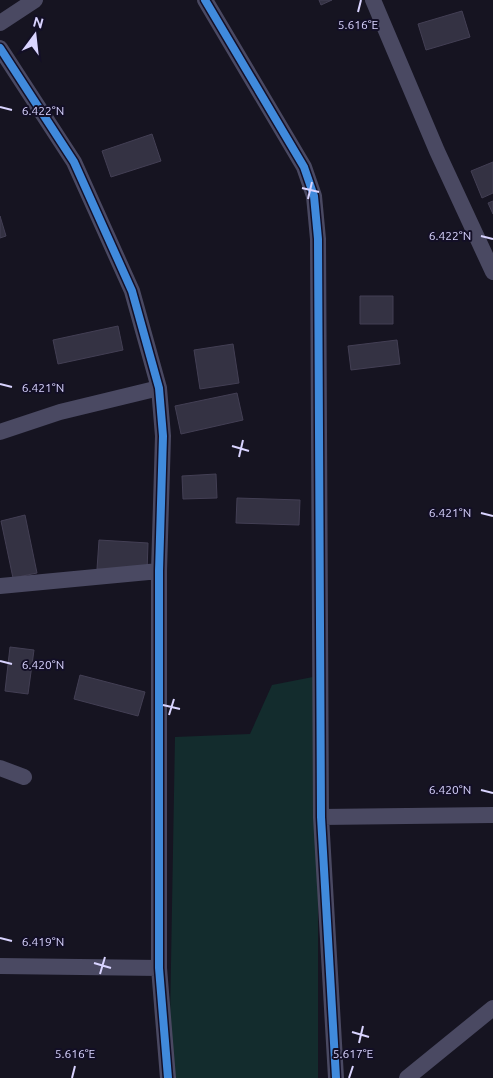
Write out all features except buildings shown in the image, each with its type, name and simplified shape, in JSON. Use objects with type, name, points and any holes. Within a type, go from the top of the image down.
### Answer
[{"type":"street","points":[[0,23],[35,0]]},
{"type":"street","points":[[205,0],[304,167],[314,196],[318,239],[321,817],[336,1078]]},
{"type":"street","points":[[373,0],[437,151],[493,272]]},
{"type":"street","points":[[0,48],[74,162],[132,291],[159,388],[163,436],[159,571],[159,968],[168,1078]]},
{"type":"street","points":[[0,432],[60,412],[159,388]]},
{"type":"street","points":[[0,586],[159,571]]},
{"type":"street","points":[[0,768],[24,777]]},
{"type":"street","points":[[321,817],[493,815]]},
{"type":"street","points":[[0,966],[159,968]]},
{"type":"street","points":[[406,1078],[493,1008]]},
{"type":"green space","points":[[318,676],[318,1078],[169,1078],[175,737],[250,734],[272,685]]},
{"type":"cycle path","points":[[205,0],[304,167],[314,196],[318,239],[321,817],[336,1078]]},
{"type":"cycle path","points":[[0,48],[74,162],[132,291],[159,388],[163,436],[159,571],[159,968],[168,1078]]}]
